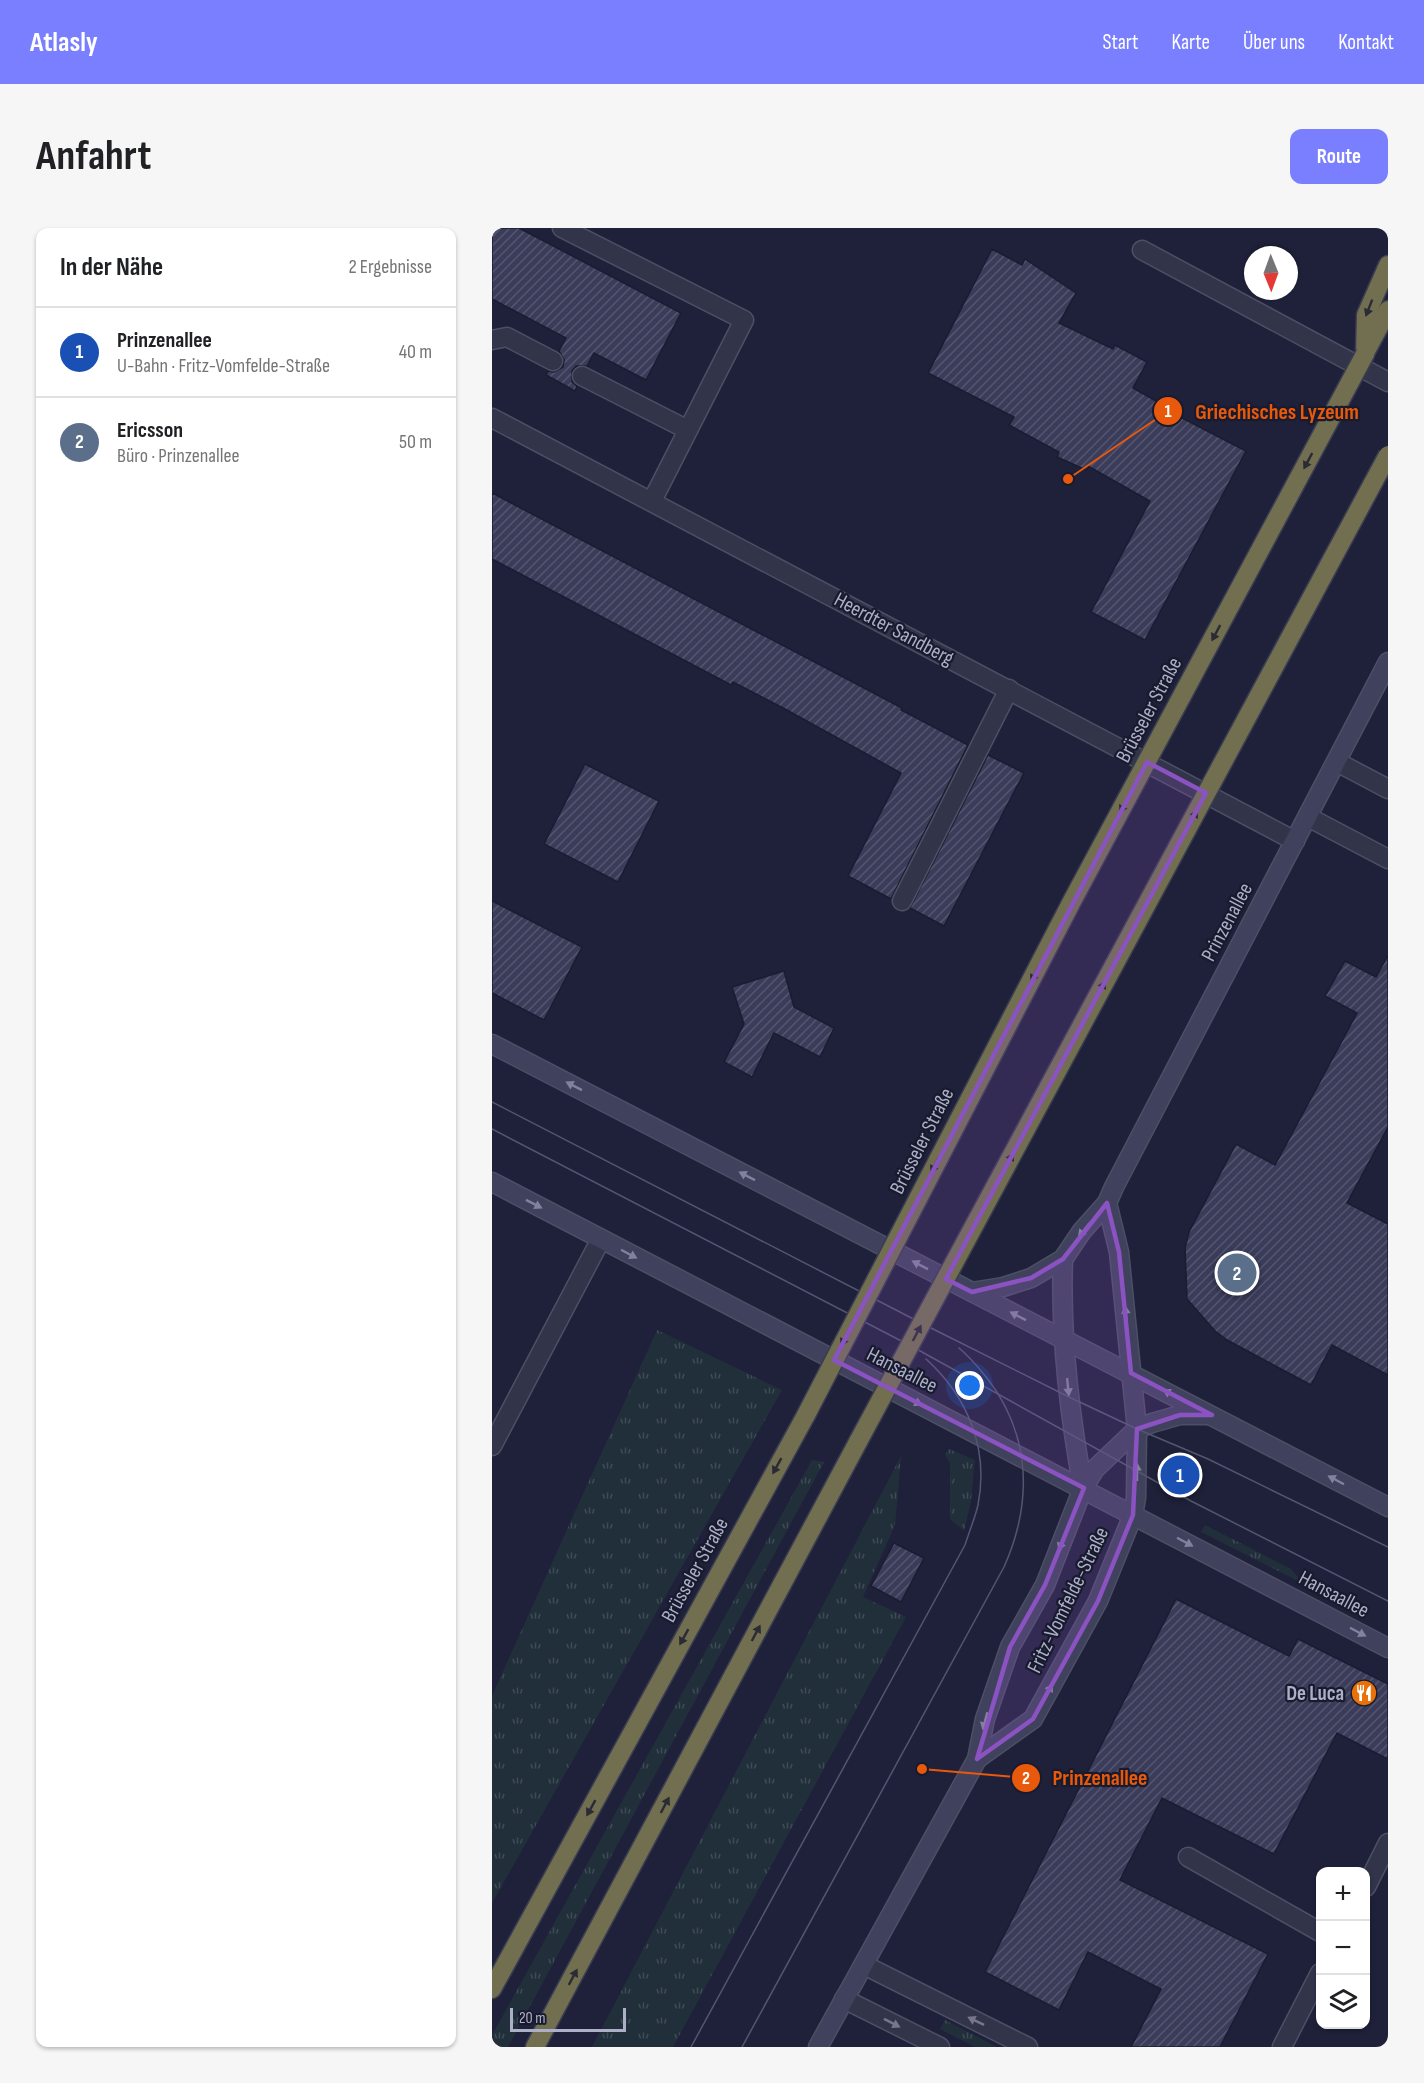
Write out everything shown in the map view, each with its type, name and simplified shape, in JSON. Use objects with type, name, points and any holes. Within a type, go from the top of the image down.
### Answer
[{"type":"highway","points":[[1365,354],[1366,315],[1388,265]]},
{"type":"highway","name":"Brüsseler Straße","points":[[492,1989],[806,1415],[1071,903],[1388,310]]},
{"type":"highway","points":[[535,2047],[1388,455]]},
{"type":"street","points":[[562,228],[744,320],[652,501]]},
{"type":"street","points":[[1142,250],[1388,382]]},
{"type":"street","points":[[492,340],[507,337],[553,361]]},
{"type":"street","points":[[582,376],[688,430]]},
{"type":"street","name":"Heerdter Sandberg","points":[[492,418],[1295,841]]},
{"type":"street","name":"Prinzenallee","points":[[972,1292],[1003,1287],[1031,1278],[1062,1259],[1082,1231],[1107,1203],[1113,1187],[1388,662]]},
{"type":"street","points":[[902,901],[1009,689]]},
{"type":"street","points":[[1337,762],[1388,789]]},
{"type":"street","points":[[1308,817],[1386,859]]},
{"type":"street","points":[[492,1044],[1388,1507]]},
{"type":"street","name":"Hansaallee","points":[[492,1182],[1388,1648]]},
{"type":"street","points":[[1107,1203],[1119,1252],[1137,1430]]},
{"type":"street","points":[[492,1446],[601,1239]]},
{"type":"street","points":[[1062,1259],[1061,1304],[1064,1340],[1073,1434],[1083,1488]]},
{"type":"street","name":"Fritz-Vomfelde-Straße","points":[[818,2047],[977,1759],[986,1719],[1010,1647],[1045,1585],[1083,1488],[1095,1469],[1137,1430],[1180,1415],[1212,1415]]},
{"type":"street","name":"Fritz-Vomfelde-Straße","points":[[977,1759],[1033,1719],[1098,1600],[1133,1515],[1136,1498],[1137,1430]]},
{"type":"street","points":[[1370,1877],[1388,1843]]},
{"type":"street","points":[[1188,1857],[1316,1930]]},
{"type":"street","points":[[864,1965],[1028,2047]]},
{"type":"street","points":[[1282,2047],[1319,1975]]},
{"type":"street","points":[[844,1999],[940,2047]]},
{"type":"highlighted area","points":[[1147,762],[1206,793],[946,1279],[972,1292],[1031,1278],[1063,1259],[1107,1203],[1119,1252],[1131,1373],[1212,1415],[1180,1415],[1137,1429],[1133,1515],[1098,1601],[1033,1719],[977,1759],[1010,1647],[1045,1585],[1084,1488],[834,1360]]},
{"type":"green space","points":[[657,1330],[782,1390],[492,1903],[492,1696]]},
{"type":"green space","points":[[949,1449],[975,1460],[971,1501],[964,1531],[950,1519],[950,1463],[945,1455]]},
{"type":"green space","points":[[901,1456],[895,1525],[863,1597],[906,1617],[673,2047],[592,2047]]},
{"type":"green space","points":[[812,1460],[824,1462],[508,2047],[492,2047],[492,2035]]},
{"type":"green space","points":[[1205,1525],[1291,1569],[1304,1584],[1201,1532]]},
{"type":"green space","points":[[945,2020],[997,2047],[975,2047],[940,2029]]},
{"type":"building","points":[[492,228],[519,228],[681,313],[646,380],[594,353],[587,366],[576,366],[572,371],[572,382],[577,386],[575,391],[546,375],[548,371],[554,372],[563,367],[564,360],[559,351],[566,338],[492,299]]},
{"type":"building","points":[[992,249],[1022,265],[1025,259],[1076,293],[1059,323],[1113,349],[1115,345],[1147,362],[1133,388],[1179,414],[1178,416],[1246,451],[1145,640],[1091,612],[1150,501],[1088,466],[1086,470],[1057,457],[1059,452],[1009,425],[1014,417],[928,373]]},
{"type":"building","points":[[492,493],[902,708],[901,710],[968,745],[891,899],[848,876],[901,773],[785,709],[733,682],[731,685],[492,559]]},
{"type":"building","points":[[988,755],[1024,773],[944,926],[910,908]]},
{"type":"building","points":[[585,764],[659,801],[618,882],[544,844]]},
{"type":"building","points":[[492,901],[582,947],[544,1020],[492,993]]},
{"type":"building","points":[[1388,955],[1388,1127],[1347,1203],[1388,1224],[1388,1375],[1332,1345],[1311,1385],[1227,1340],[1215,1331],[1187,1299],[1185,1248],[1189,1232],[1236,1144],[1275,1165],[1357,1013],[1325,996],[1345,961],[1376,977]]},
{"type":"building","points":[[784,971],[794,1007],[834,1028],[820,1057],[774,1033],[752,1077],[724,1062],[744,1024],[732,987]]},
{"type":"building","points":[[894,1543],[924,1558],[901,1602],[871,1586]]},
{"type":"building","points":[[1176,1599],[1289,1656],[1298,1639],[1388,1684],[1388,1759],[1337,1733],[1274,1854],[1162,1798],[1120,1880],[1268,1954],[1220,2047],[1131,2047],[1161,1989],[1088,1952],[1059,2010],[985,1972]]},
{"type":"tram line","points":[[492,1102],[1069,1397],[1208,1459],[1388,1547]]},
{"type":"tram line","points":[[492,1129],[913,1347],[1191,1501],[1388,1601]]},
{"type":"tram line","points":[[742,2047],[1004,1567],[1013,1543],[1020,1518],[1023,1494],[1023,1470],[1019,1446],[1002,1400],[984,1374],[959,1348]]},
{"type":"tram line","points":[[691,2047],[965,1545],[974,1520],[981,1484],[977,1444],[972,1425],[953,1390],[926,1359]]},
{"type":"place","name":"Griechisches Lyzeum","points":[[1068,479]]},
{"type":"place","name":"Ericsson","points":[[1237,1273]]},
{"type":"place","name":"Prinzenallee","points":[[1180,1475]]},
{"type":"place","name":"De Luca","points":[[1364,1693]]},
{"type":"place","name":"Prinzenallee","points":[[922,1769]]}]
